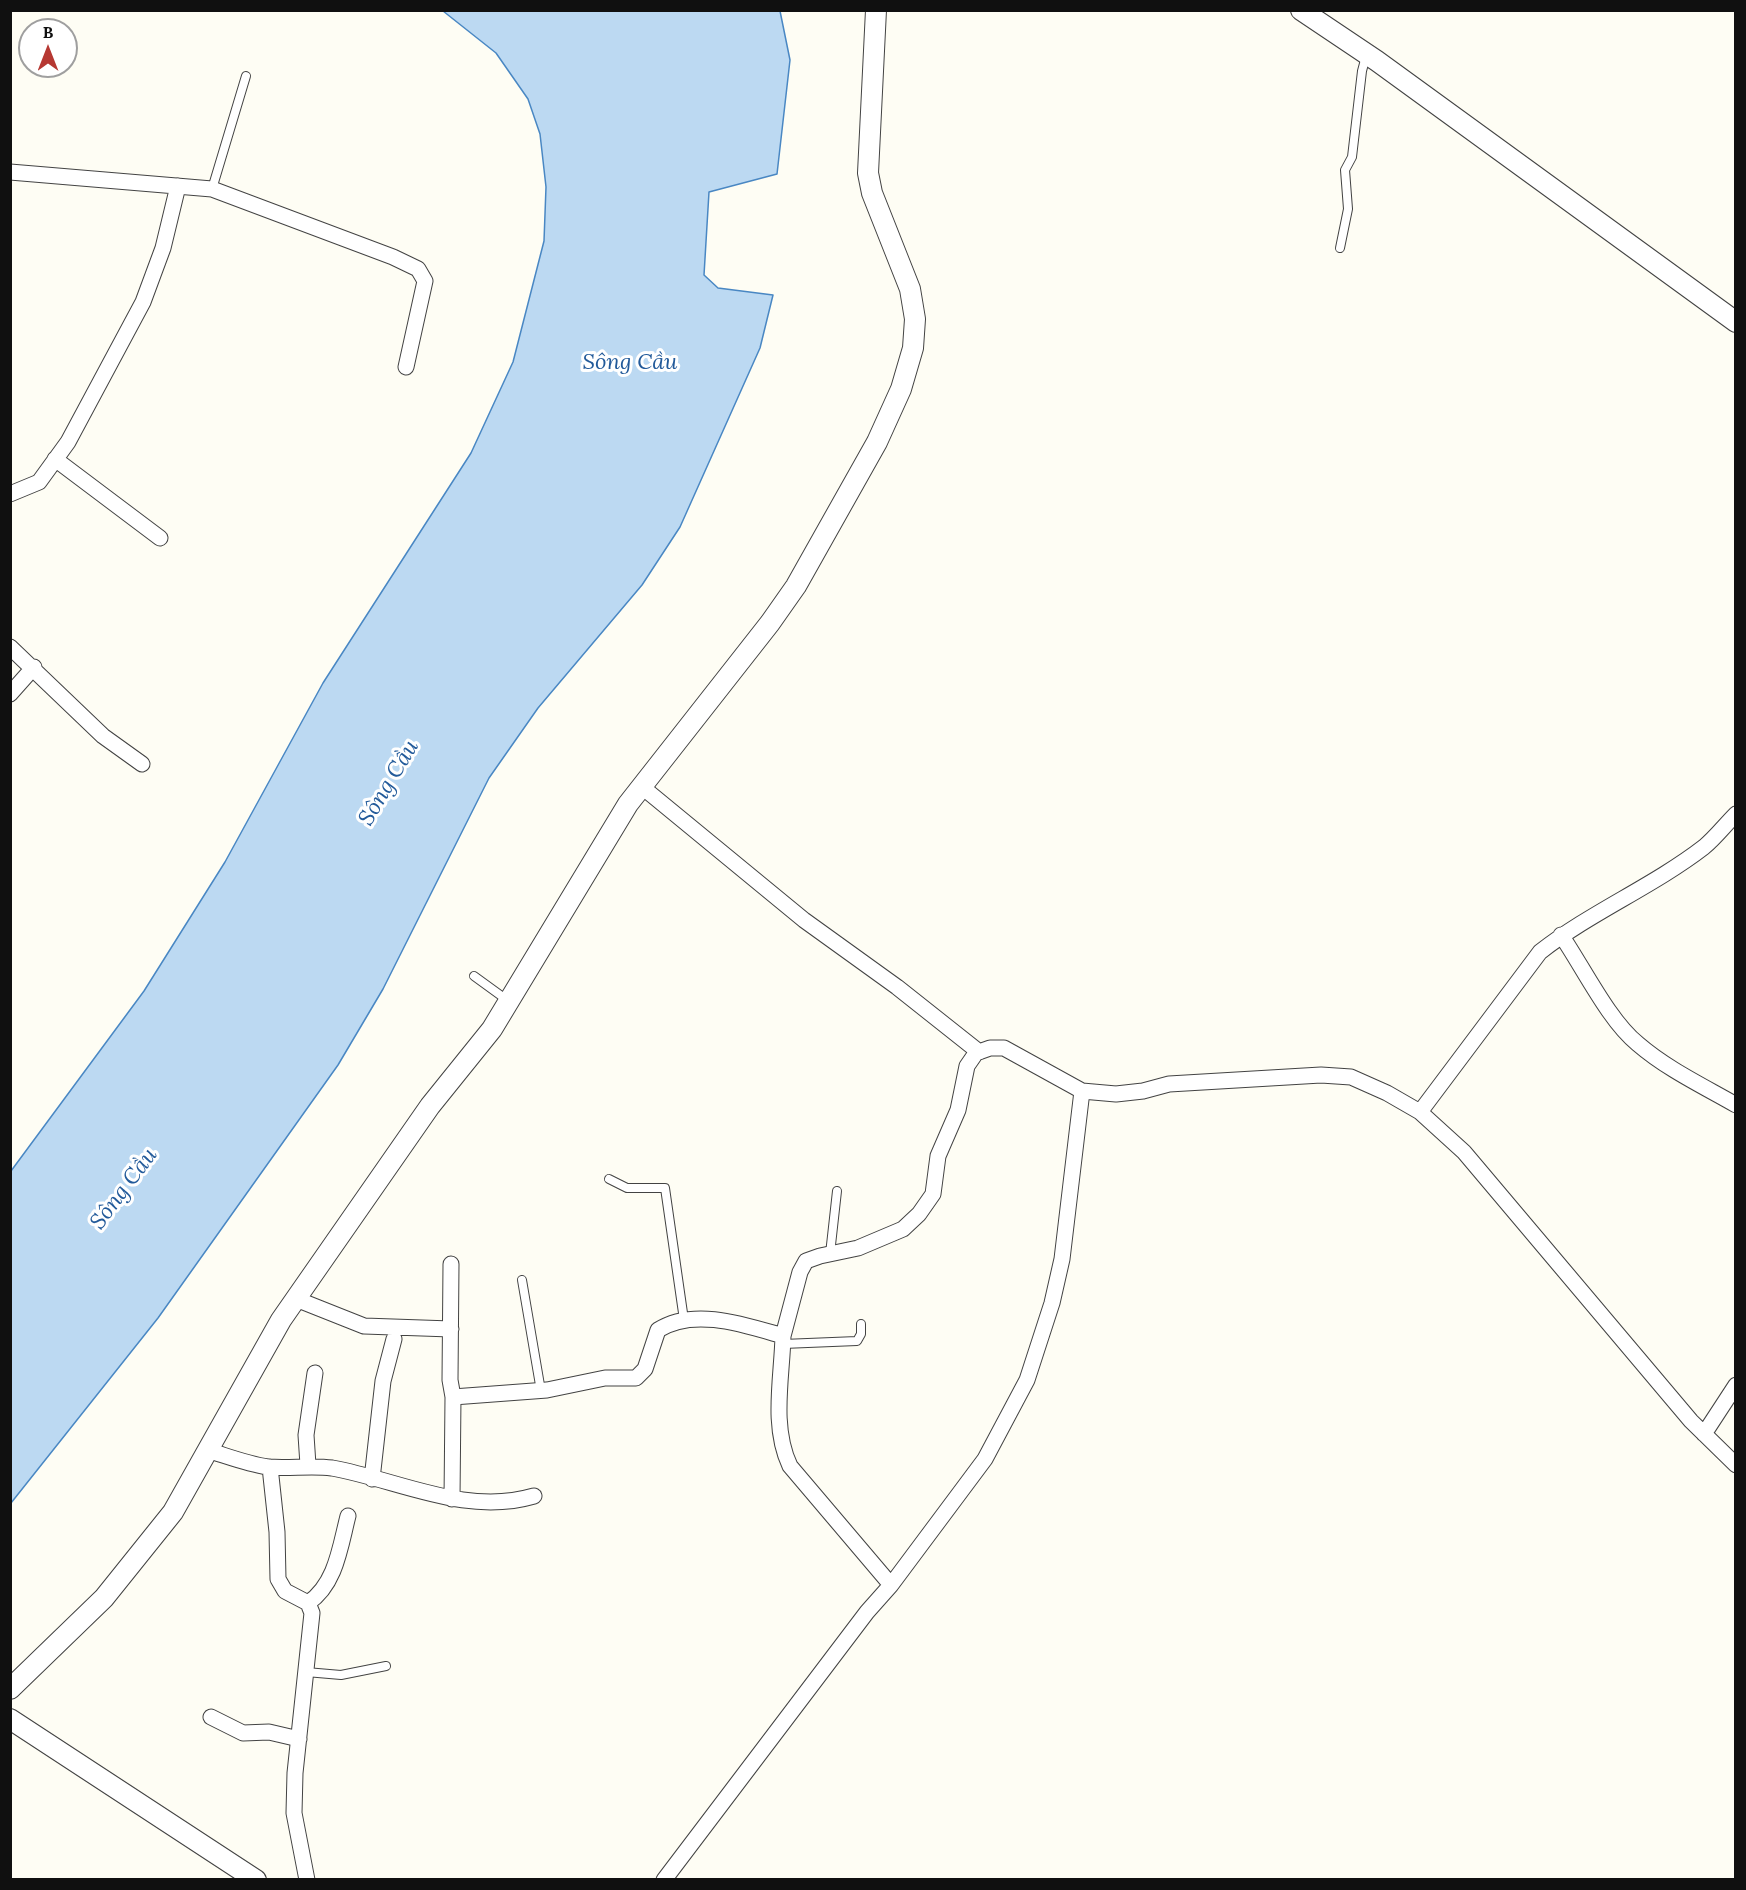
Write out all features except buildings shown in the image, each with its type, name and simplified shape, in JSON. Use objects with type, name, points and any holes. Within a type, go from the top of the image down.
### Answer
[{"type":"street","points":[[10,1689],[104,1598],[173,1512],[265,1346],[430,1106],[482,1042],[641,786],[763,632],[796,586],[877,442],[901,389],[913,348],[915,319],[910,289],[872,193],[868,173],[876,10]]},
{"type":"street","points":[[1301,10],[1367,55],[1736,322]]},
{"type":"street","points":[[10,172],[212,189],[393,257],[418,269],[425,281],[406,367]]},
{"type":"street","points":[[10,494],[39,482],[68,442],[143,302],[163,248],[178,186]]},
{"type":"street","points":[[56,459],[160,538]]},
{"type":"street","points":[[10,647],[34,667],[103,736],[141,764]]},
{"type":"street","points":[[10,694],[34,667]]},
{"type":"street","points":[[641,786],[804,920],[914,1000],[979,1052]]},
{"type":"street","points":[[1420,1112],[1540,952],[1561,935],[1626,899],[1705,846],[1736,814]]},
{"type":"street","points":[[1561,935],[1612,1014],[1636,1043],[1666,1065],[1736,1105]]},
{"type":"street","points":[[891,1585],[790,1466],[781,1447],[778,1426],[783,1340],[800,1272],[807,1262],[858,1248],[903,1229],[919,1214],[933,1194],[938,1156],[961,1099],[967,1066],[979,1052],[1004,1047],[1088,1092],[1125,1093],[1169,1084],[1321,1075],[1351,1077],[1387,1093],[1420,1112],[1464,1152],[1704,1434],[1736,1465]]},
{"type":"street","points":[[664,1880],[985,1459],[1027,1380],[1052,1303],[1062,1258],[1088,1092]]},
{"type":"street","points":[[451,1264],[452,1499]]},
{"type":"street","points":[[296,1299],[364,1326],[452,1329]]},
{"type":"street","points":[[453,1397],[541,1391],[606,1378],[636,1378],[645,1369],[658,1330],[670,1322],[694,1318],[745,1325],[783,1340]]},
{"type":"street","points":[[372,1479],[383,1381],[394,1339]]},
{"type":"street","points":[[308,1465],[306,1435],[315,1373]]},
{"type":"street","points":[[1704,1434],[1736,1385]]},
{"type":"street","points":[[207,1450],[270,1467],[308,1465],[334,1469],[452,1499],[502,1501],[534,1496]]},
{"type":"street","points":[[270,1467],[277,1532],[278,1579],[285,1592],[308,1603],[312,1613],[294,1813],[307,1880]]},
{"type":"street","points":[[308,1603],[324,1590],[331,1577],[348,1516]]},
{"type":"street","points":[[212,1717],[243,1732],[269,1732],[299,1739]]},
{"type":"street","points":[[10,1719],[256,1880]]},
{"type":"lane","points":[[1340,248],[1348,209],[1345,170],[1352,157],[1355,142],[1362,71],[1367,55]]},
{"type":"lane","points":[[212,189],[246,76]]},
{"type":"lane","points":[[474,976],[508,1001]]},
{"type":"lane","points":[[609,1179],[627,1188],[665,1188],[684,1320]]},
{"type":"lane","points":[[830,1254],[837,1191]]},
{"type":"lane","points":[[522,1280],[541,1391]]},
{"type":"lane","points":[[783,1340],[857,1341],[861,1334],[861,1324]]},
{"type":"lane","points":[[306,1672],[341,1675],[386,1666]]},
{"type":"water","name":"Sông Cầu","points":[[443,11],[780,11],[790,60],[777,174],[709,192],[704,275],[718,288],[773,295],[760,348],[680,527],[642,585],[538,708],[489,778],[383,989],[338,1065],[158,1318],[11,1503],[11,1171],[144,991],[225,862],[323,683],[471,453],[513,362],[544,241],[546,187],[540,134],[528,99],[496,53]]}]
